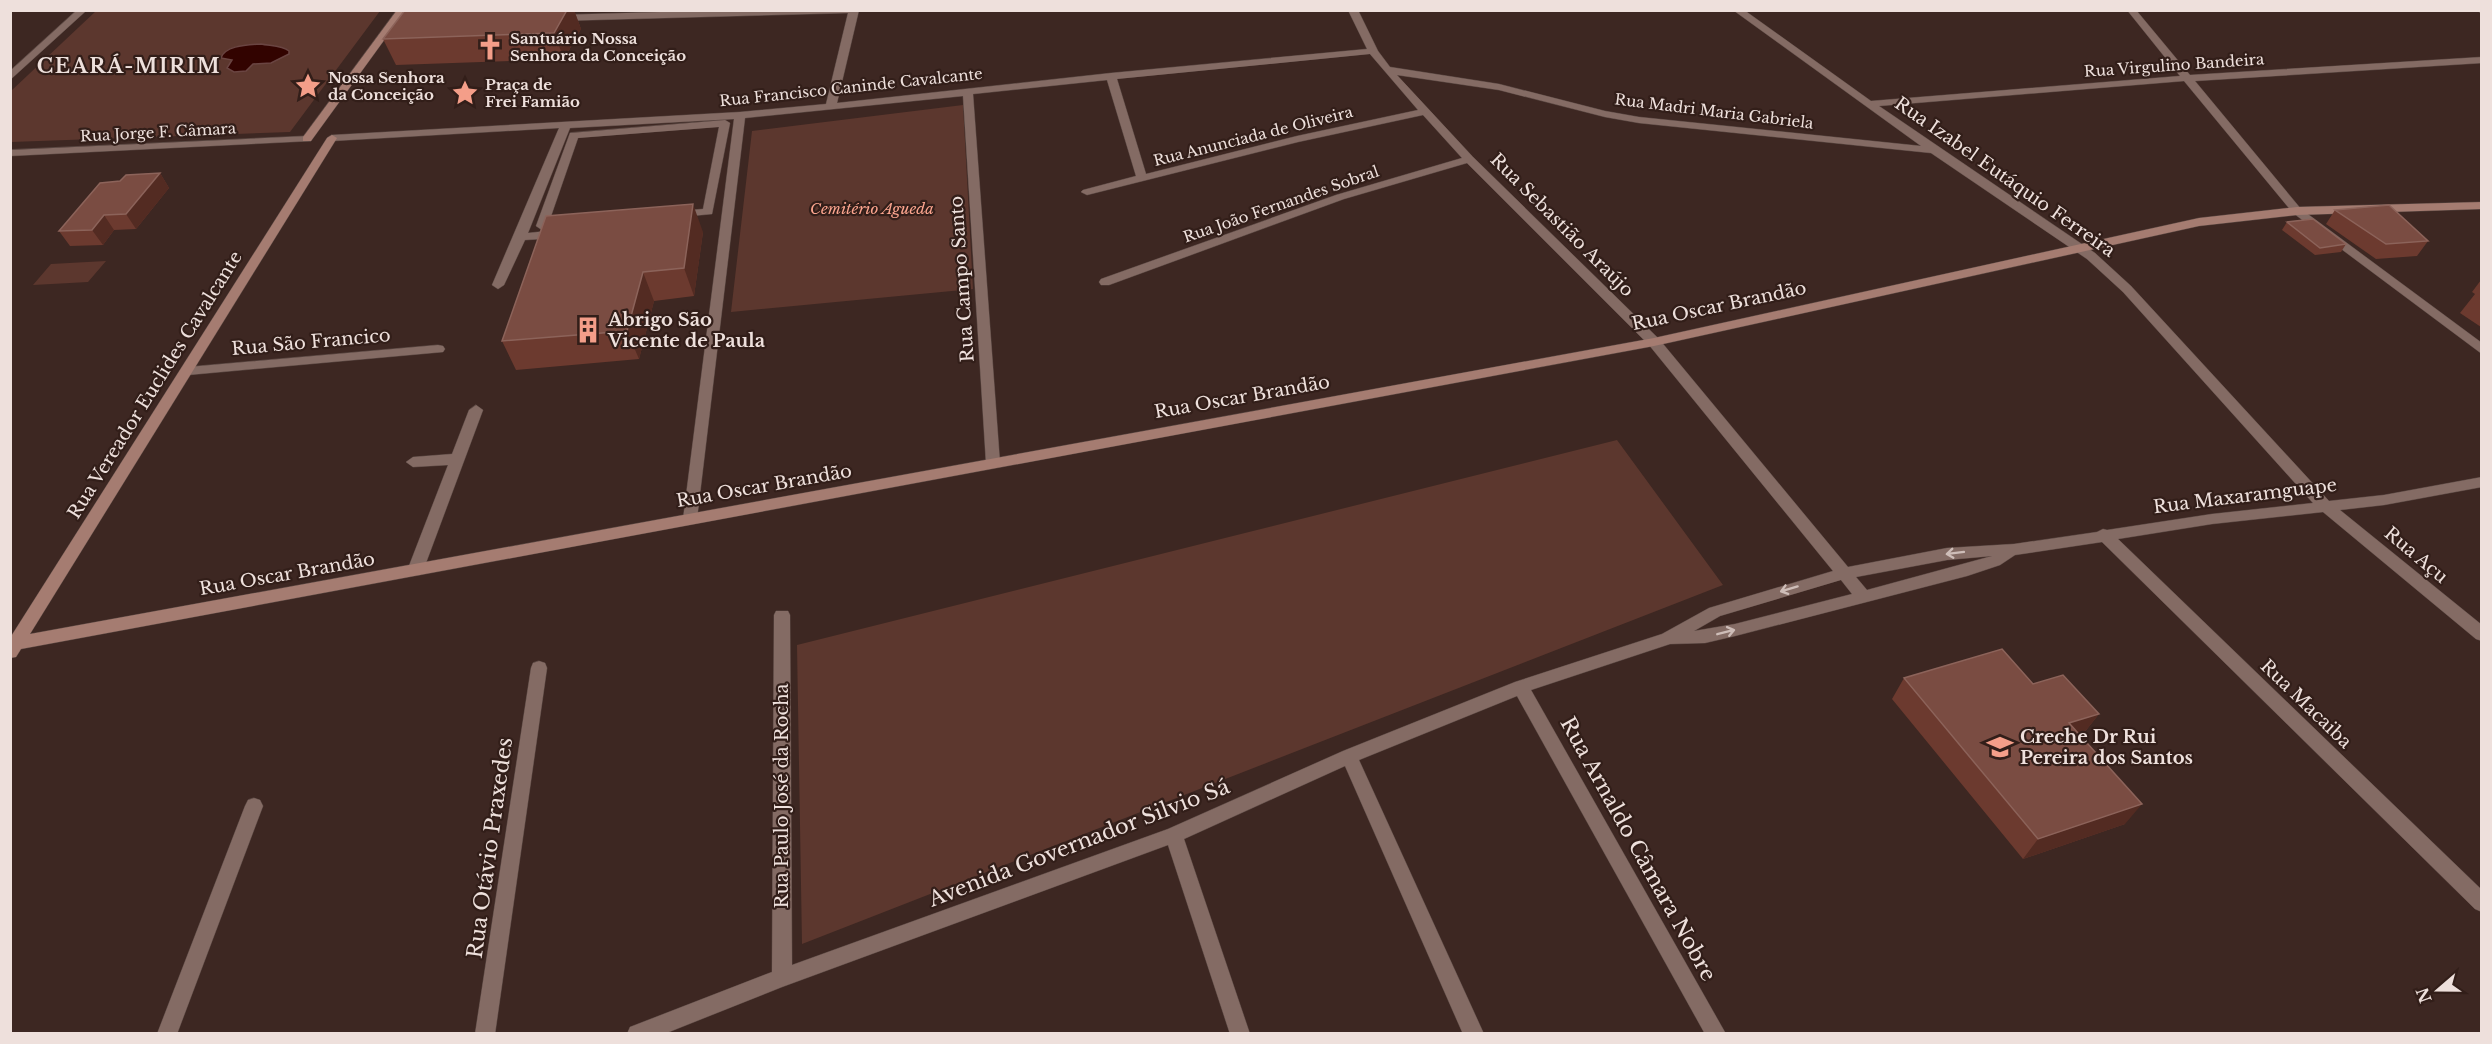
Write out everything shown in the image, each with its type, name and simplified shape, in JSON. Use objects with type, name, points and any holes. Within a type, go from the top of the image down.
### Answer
[{"type":"street","points":[[10,77],[83,10]]},
{"type":"street","points":[[307,139],[402,10]]},
{"type":"street","points":[[542,19],[854,10],[831,107]]},
{"type":"street","name":"Rua Sebastião Araújo","points":[[1353,10],[1373,51],[1387,70],[1469,159],[1654,342],[1863,596]]},
{"type":"street","name":"Rua Izabel Eutáquio Ferreira","points":[[1737,10],[2108,270],[2325,506]]},
{"type":"street","points":[[2131,10],[2297,211],[2481,350]]},
{"type":"street","points":[[392,23],[403,22]]},
{"type":"street","name":"Rua Francisco Caninde Cavalcante","points":[[332,138],[831,107],[1111,75],[1373,51]]},
{"type":"street","points":[[10,61],[30,60]]},
{"type":"street","name":"Rua Virgulino Bandeira","points":[[1868,104],[2187,78],[2481,60]]},
{"type":"street","name":"Rua Madri Maria Gabriela","points":[[1387,70],[1499,87],[1605,114],[1639,120],[1934,150]]},
{"type":"street","points":[[1111,75],[1142,178]]},
{"type":"street","name":"Rua Campo Santo","points":[[968,91],[993,463]]},
{"type":"street","name":"Rua Anunciada de Oliveira","points":[[1087,192],[1297,139],[1426,111]]},
{"type":"street","points":[[690,519],[740,114]]},
{"type":"street","points":[[725,123],[708,212],[542,226],[574,135],[725,123]]},
{"type":"street","points":[[498,285],[566,125]]},
{"type":"street","points":[[307,139],[332,138]]},
{"type":"street","name":"Rua Vereador Euclides Cavalcante","points":[[13,647],[332,138]]},
{"type":"street","name":"Rua Jorge F. Câmara","points":[[10,153],[307,139]]},
{"type":"street","name":"Rua João Fernandes Sobral","points":[[1105,282],[1340,197],[1469,159]]},
{"type":"street","name":"Rua Oscar Brandão","points":[[13,647],[690,519],[1654,342],[2199,222],[2297,211],[2481,205]]},
{"type":"street","points":[[520,237],[726,220]]},
{"type":"street","name":"Rua São Francico","points":[[188,371],[438,350]]},
{"type":"street","points":[[415,571],[476,410]]},
{"type":"street","points":[[413,462],[457,459]]},
{"type":"street","name":"Rua Maxaramguape","points":[[1845,573],[1947,554],[2014,550],[2103,534],[2384,500],[2481,482]]},
{"type":"street","name":"Rua Açu","points":[[2325,506],[2481,635]]},
{"type":"street","name":"Rua Macaiba","points":[[2103,534],[2481,903]]},
{"type":"street","name":"Rua Maxaramguape","points":[[1863,596],[1995,561],[2014,550]]},
{"type":"street","name":"Avenida Governador Silvio Sá","points":[[638,1034],[782,978],[1174,835],[1349,756],[1521,687],[1668,638],[1715,612],[1845,573]]},
{"type":"street","name":"Avenida Governador Silvio Sá","points":[[1668,638],[1705,637],[1863,596]]},
{"type":"street","name":"Rua Paulo José da Rocha","points":[[782,615],[782,978]]},
{"type":"street","name":"Rua Otávio Praxedes","points":[[485,1034],[539,668]]},
{"type":"street","name":"Rua Arnaldo Câmara Nobre","points":[[1521,687],[1716,1034]]},
{"type":"street","points":[[1349,756],[1474,1034]]},
{"type":"street","points":[[167,1034],[254,806]]},
{"type":"street","points":[[1174,835],[1240,1034]]},
{"type":"green space","points":[[96,11],[380,11],[290,132],[11,142],[11,91]]},
{"type":"green space","name":"Cemitério Agueda","points":[[963,105],[973,289],[731,312],[752,131]]},
{"type":"green space","points":[[106,261],[88,282],[33,285],[51,264]]},
{"type":"green space","points":[[1617,440],[1723,585],[802,944],[797,645]]},
{"type":"shaded area","points":[[261,44],[283,48],[289,51],[289,54],[271,63],[253,64],[246,71],[234,72],[227,68],[232,60],[221,58],[227,50],[232,48]]},
{"type":"building","points":[[405,10],[567,10],[554,33],[383,39]]},
{"type":"building","points":[[160,173],[126,214],[104,215],[92,230],[59,231],[100,183],[120,181],[126,175]]},
{"type":"building","name":"Abrigo São Vicente de Paula","points":[[693,204],[684,268],[643,272],[627,331],[502,341],[546,216]]},
{"type":"building","points":[[2389,205],[2428,241],[2386,244],[2335,210]]},
{"type":"building","points":[[2313,219],[2346,244],[2320,248],[2287,222]]},
{"type":"building","points":[[2002,649],[2033,684],[2063,675],[2099,714],[2069,723],[2142,804],[2038,839],[1904,678]]},
{"type":"place","name":"Santuário Nossa Senhora da Conceição","points":[[490,47]]},
{"type":"place","name":"Nossa Senhora da Conceição","points":[[308,86]]},
{"type":"place","name":"Praça de Frei Famião","points":[[465,93]]},
{"type":"place","name":"Abrigo São Vicente de Paula","points":[[588,330]]},
{"type":"place","name":"Creche Dr Rui Pereira dos Santos","points":[[2000,747]]},
{"type":"district","name":"CEARÁ-MIRIM","points":[[129,66]]}]
